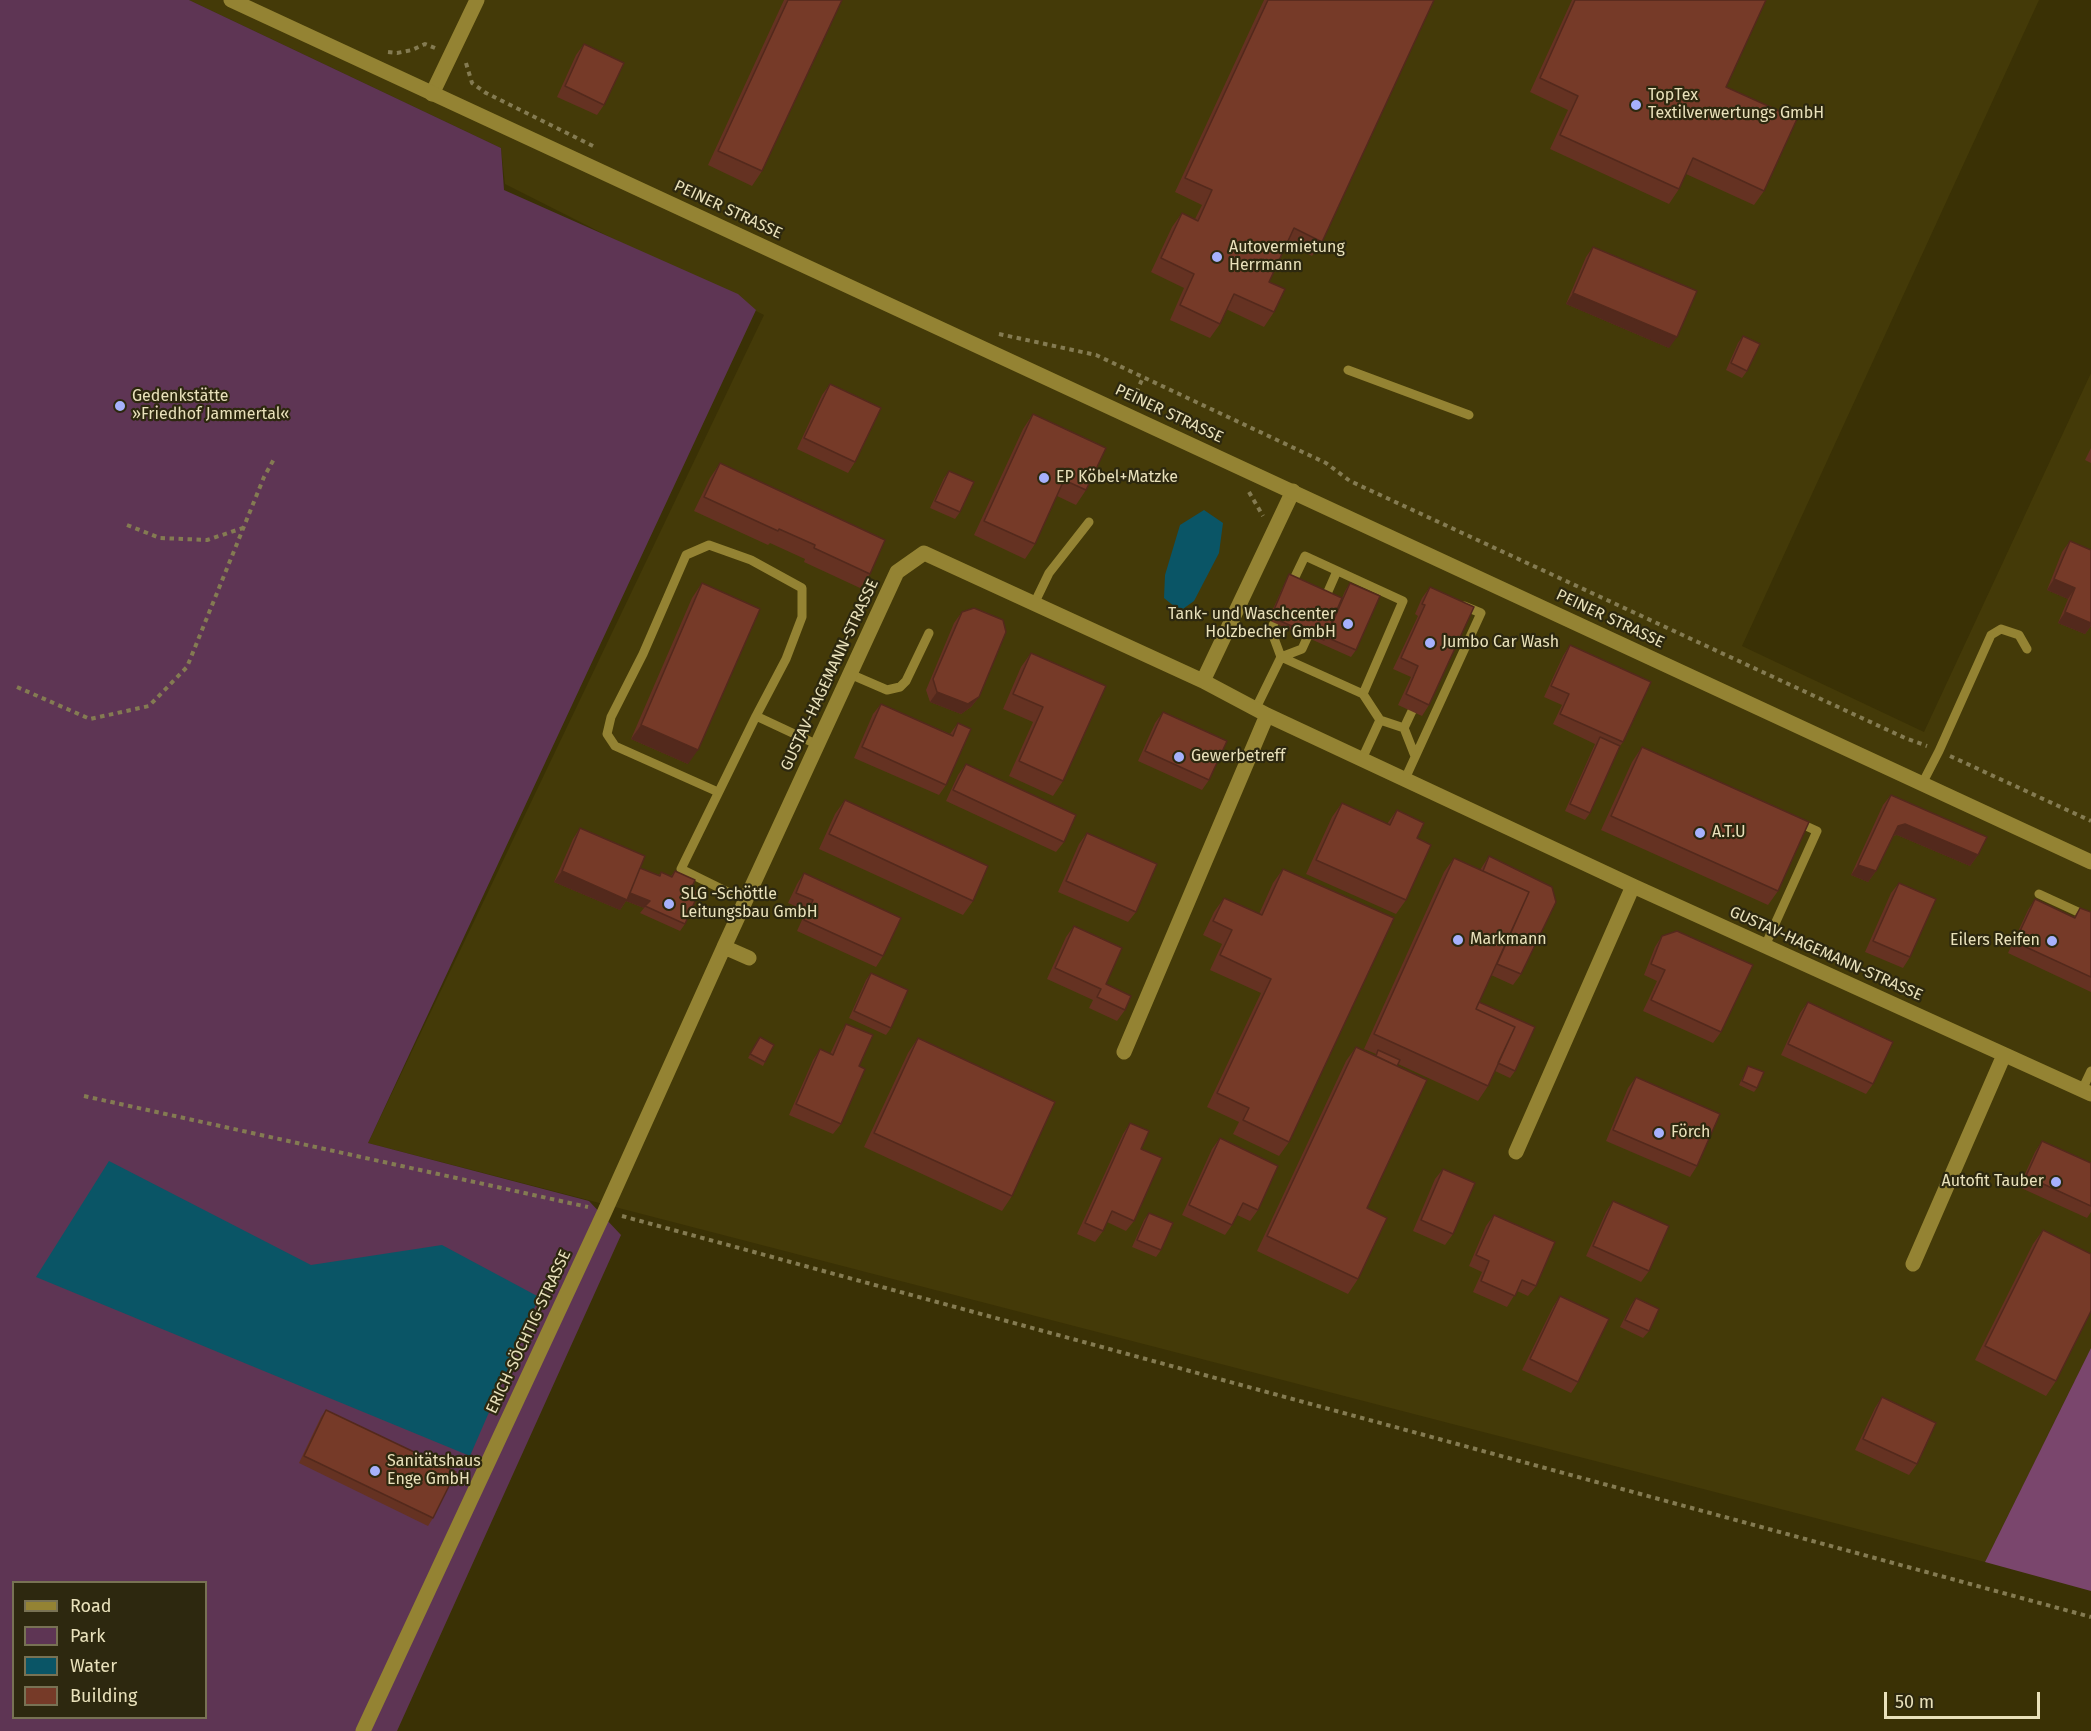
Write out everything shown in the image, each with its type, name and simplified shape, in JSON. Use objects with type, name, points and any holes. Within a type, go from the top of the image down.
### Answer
[{"type":"street","name":"PEINER STRASSE","points":[[231,0],[2091,862]]},
{"type":"street","points":[[432,94],[477,0]]},
{"type":"street","points":[[1203,681],[1293,491]]},
{"type":"street","name":"GUSTAV-HAGEMANN-STRASSE","points":[[724,947],[897,572],[924,553],[1203,681],[1261,712],[1633,886],[2087,1092]]},
{"type":"street","points":[[1124,1052],[1261,712]]},
{"type":"street","points":[[1516,1152],[1633,886]]},
{"type":"street","points":[[724,947],[749,958]]},
{"type":"street","name":"ERICH-SÖCHTIG-STRASSE","points":[[363,1731],[605,1211],[724,947]]},
{"type":"street","points":[[1913,1264],[2004,1054]]},
{"type":"lane","points":[[1348,370],[1469,415]]},
{"type":"lane","points":[[1034,604],[1048,573],[1089,522]]},
{"type":"lane","points":[[718,792],[615,747],[607,734],[611,717],[643,654],[686,555],[709,545],[751,560],[802,588],[802,617],[786,659],[681,869],[746,901]]},
{"type":"lane","points":[[1293,581],[1305,556],[1403,601],[1363,694]]},
{"type":"lane","points":[[1326,596],[1337,571]]},
{"type":"lane","points":[[1405,779],[1481,613],[1461,604],[1456,614]]},
{"type":"lane","points":[[1261,712],[1281,657],[1271,630],[1274,623]]},
{"type":"lane","points":[[1922,784],[1991,635],[2001,628],[2019,635],[2027,649]]},
{"type":"lane","points":[[850,674],[887,690],[900,687],[906,681],[929,633]]},
{"type":"lane","points":[[1281,657],[1302,649],[1307,638]]},
{"type":"lane","points":[[1281,657],[1363,694],[1380,720],[1404,728]]},
{"type":"lane","points":[[1412,711],[1404,728],[1415,756]]},
{"type":"lane","points":[[756,716],[818,744]]},
{"type":"lane","points":[[1362,759],[1380,720]]},
{"type":"lane","points":[[1765,946],[1817,831],[1789,818]]},
{"type":"lane","points":[[2039,894],[2091,918]]},
{"type":"lane","points":[[2087,1092],[2091,1071]]},
{"type":"path","points":[[384,52],[397,53],[425,44],[451,55],[465,62],[472,83],[486,93],[598,149]]},
{"type":"path","points":[[997,334],[1096,355],[1326,463],[1350,481],[1905,738],[1939,751],[2091,821]]},
{"type":"path","points":[[17,687],[90,719],[149,706],[187,667],[264,477],[274,459]]},
{"type":"path","points":[[127,525],[160,538],[207,540],[243,528]]},
{"type":"path","points":[[84,1096],[605,1211],[2091,1617]]},
{"type":"shaded area","points":[[189,0],[2039,0],[1742,646],[1924,732],[2091,373],[2091,1348],[1985,1562],[368,1143],[764,315],[505,184],[501,148]]},
{"type":"shaded area","points":[[2091,1348],[2091,1591],[1985,1562]]},
{"type":"green space","points":[[0,0],[189,0],[501,148],[504,190],[738,294],[756,310],[368,1143],[589,1201],[621,1235],[397,1731],[0,1731]]},
{"type":"water","points":[[1204,510],[1223,523],[1219,553],[1194,601],[1180,611],[1164,598],[1165,575],[1180,525]]},
{"type":"water","points":[[109,1161],[311,1265],[442,1245],[539,1297],[470,1456],[36,1277]]},
{"type":"building","points":[[788,0],[842,0],[762,171],[718,151]]},
{"type":"building","points":[[1268,0],[1434,0],[1322,242],[1294,228],[1269,282],[1285,289],[1274,312],[1234,294],[1220,324],[1180,305],[1194,274],[1161,258],[1182,213],[1198,221],[1212,190],[1185,178]]},
{"type":"building","name":"TopTex Textilverwertungs GmbH","points":[[1575,0],[1766,0],[1726,87],[1797,119],[1764,191],[1693,158],[1679,189],[1560,135],[1578,96],[1540,78]]},
{"type":"building","points":[[584,44],[624,63],[604,105],[565,86]]},
{"type":"building","points":[[1593,247],[1697,291],[1677,337],[1573,293]]},
{"type":"building","points":[[1743,336],[1760,344],[1747,371],[1731,363]]},
{"type":"building","points":[[830,384],[881,408],[855,462],[804,438]]},
{"type":"building","name":"EP Köbel+Matzke","points":[[1033,414],[1106,448],[1086,490],[1064,480],[1035,544],[984,521]]},
{"type":"building","points":[[720,463],[885,540],[870,574],[814,548],[815,545],[779,529],[778,531],[704,497]]},
{"type":"building","points":[[949,471],[974,482],[960,512],[935,501]]},
{"type":"building","points":[[2070,541],[2091,550],[2091,623],[2065,612],[2075,588],[2054,579]]},
{"type":"building","points":[[1289,574],[1342,598],[1324,640],[1271,617]]},
{"type":"building","points":[[702,583],[760,609],[698,750],[641,725]]},
{"type":"building","name":"Tank- und Waschcenter Holzbecher GmbH","points":[[1350,583],[1380,596],[1356,650],[1326,637]]},
{"type":"building","name":"Jumbo Car Wash","points":[[1430,587],[1474,607],[1429,705],[1406,694],[1418,666],[1401,658],[1425,605],[1422,604]]},
{"type":"building","points":[[974,608],[1003,620],[1006,632],[979,697],[968,704],[937,692],[933,679],[962,612]]},
{"type":"building","points":[[1570,645],[1651,682],[1623,742],[1560,714],[1569,694],[1551,686]]},
{"type":"building","points":[[1031,653],[1106,686],[1063,781],[1019,761],[1043,707],[1013,694]]},
{"type":"building","points":[[881,704],[953,736],[958,723],[971,729],[946,785],[862,747]]},
{"type":"building","name":"Gewerbetreff","points":[[1163,712],[1227,741],[1209,780],[1145,751]]},
{"type":"building","points":[[1600,737],[1620,746],[1590,813],[1570,804]]},
{"type":"building","name":"A.T.U","points":[[1642,747],[1809,822],[1778,891],[1611,816]]},
{"type":"building","points":[[966,764],[1076,815],[1064,842],[953,790]]},
{"type":"building","points":[[1891,795],[1987,837],[1978,855],[1905,824],[1898,826],[1876,871],[1858,865]]},
{"type":"building","points":[[845,800],[988,866],[973,901],[829,834]]},
{"type":"building","points":[[1342,803],[1390,825],[1397,810],[1424,823],[1417,838],[1431,845],[1406,900],[1316,860]]},
{"type":"building","points":[[580,828],[645,856],[627,900],[562,871]]},
{"type":"building","points":[[1087,833],[1157,864],[1136,912],[1066,881]]},
{"type":"building","points":[[1489,856],[1552,887],[1556,902],[1521,974],[1497,964],[1529,892],[1483,871]]},
{"type":"building","points":[[1454,858],[1529,892],[1476,1009],[1515,1027],[1488,1086],[1374,1034]]},
{"type":"building","points":[[640,868],[660,876],[661,872],[672,877],[675,871],[695,880],[691,889],[699,892],[685,924],[645,906],[650,901],[630,893]]},
{"type":"building","points":[[1283,869],[1394,918],[1289,1142],[1243,1120],[1249,1108],[1217,1093],[1271,979],[1220,955],[1232,930],[1213,921],[1224,898],[1262,915]]},
{"type":"building","points":[[804,873],[901,918],[883,956],[804,920],[813,900],[796,893]]},
{"type":"building","points":[[1899,883],[1936,899],[1910,957],[1873,941]]},
{"type":"building","name":"Eilers Reifen","points":[[2035,899],[2075,918],[2080,908],[2091,912],[2091,977],[2015,942]]},
{"type":"building","points":[[1074,926],[1122,948],[1106,984],[1131,996],[1125,1010],[1097,997],[1101,989],[1055,968]]},
{"type":"building","points":[[1677,931],[1753,965],[1721,1032],[1651,1000],[1665,970],[1651,964],[1662,936]]},
{"type":"building","points":[[871,973],[908,990],[891,1028],[854,1011]]},
{"type":"building","points":[[1479,1002],[1535,1027],[1515,1071],[1498,1063],[1515,1027],[1476,1009]]},
{"type":"building","points":[[1808,1002],[1893,1042],[1873,1084],[1788,1044]]},
{"type":"building","points":[[846,1024],[873,1035],[859,1066],[865,1069],[841,1124],[796,1104],[820,1049],[833,1055]]},
{"type":"building","points":[[760,1037],[774,1045],[765,1062],[750,1054]]},
{"type":"building","points":[[918,1038],[1055,1102],[1012,1196],[874,1133]]},
{"type":"building","points":[[1356,1047],[1427,1080],[1367,1208],[1387,1218],[1358,1279],[1267,1236]]},
{"type":"building","points":[[1378,1050],[1400,1060],[1397,1066],[1376,1056]]},
{"type":"building","points":[[1748,1066],[1764,1072],[1757,1088],[1742,1081]]},
{"type":"building","name":"Förch","points":[[1636,1077],[1720,1114],[1697,1166],[1613,1130]]},
{"type":"building","points":[[1130,1123],[1149,1131],[1141,1149],[1162,1158],[1134,1221],[1112,1211],[1103,1231],[1085,1223]]},
{"type":"building","points":[[1220,1138],[1278,1166],[1258,1210],[1243,1203],[1232,1225],[1189,1205]]},
{"type":"building","name":"Autofit Tauber","points":[[2042,1141],[2091,1163],[2091,1206],[2026,1176]]},
{"type":"building","points":[[1443,1169],[1475,1183],[1453,1234],[1421,1220]]},
{"type":"building","points":[[1613,1201],[1669,1226],[1649,1271],[1593,1246]]},
{"type":"building","points":[[1149,1213],[1173,1223],[1161,1250],[1137,1240]]},
{"type":"building","points":[[1494,1215],[1555,1242],[1536,1286],[1522,1280],[1515,1296],[1481,1281],[1489,1261],[1476,1255]]},
{"type":"building","points":[[2043,1230],[2091,1254],[2091,1311],[2056,1381],[1985,1346]]},
{"type":"building","points":[[1560,1296],[1609,1319],[1578,1382],[1530,1359]]},
{"type":"building","points":[[1636,1298],[1659,1309],[1649,1331],[1625,1320]]},
{"type":"building","points":[[1882,1397],[1936,1423],[1917,1464],[1863,1439]]},
{"type":"building","name":"Sanitätshaus Enge GmbH","points":[[326,1410],[456,1472],[433,1518],[304,1456]]},
{"type":"place","name":"TopTex Textilverwertungs GmbH","points":[[1636,105]]},
{"type":"place","name":"Autovermietung Herrmann","points":[[1217,257]]},
{"type":"place","name":"Gedenkstätte »Friedhof Jammertal«","points":[[120,406]]},
{"type":"place","name":"EP Köbel+Matzke","points":[[1044,478]]},
{"type":"place","name":"Tank- und Waschcenter Holzbecher GmbH","points":[[1348,624]]},
{"type":"place","name":"Jumbo Car Wash","points":[[1430,643]]},
{"type":"place","name":"Gewerbetreff","points":[[1179,757]]},
{"type":"place","name":"A.T.U","points":[[1700,833]]},
{"type":"place","name":"SLG -Schöttle Leitungsbau GmbH","points":[[669,904]]},
{"type":"place","name":"Markmann","points":[[1458,940]]},
{"type":"place","name":"Eilers Reifen","points":[[2052,941]]},
{"type":"place","name":"Förch","points":[[1659,1133]]},
{"type":"place","name":"Autofit Tauber","points":[[2056,1182]]},
{"type":"place","name":"Sanitätshaus Enge GmbH","points":[[375,1471]]}]
